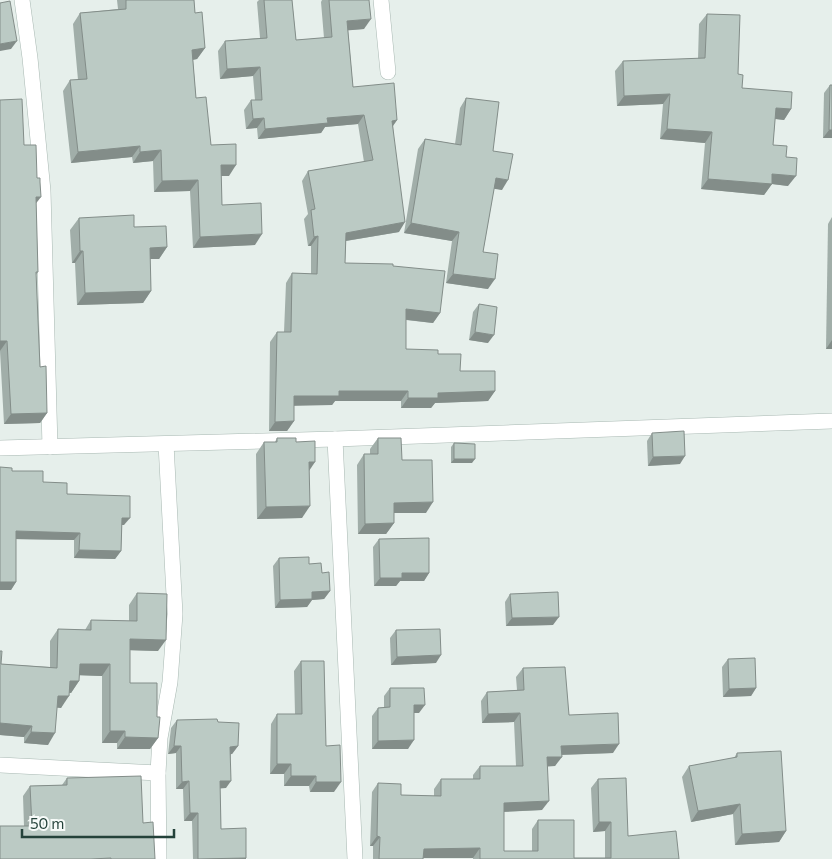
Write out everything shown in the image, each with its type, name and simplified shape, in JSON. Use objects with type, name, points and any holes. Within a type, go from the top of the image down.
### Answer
[{"type":"street","points":[[22,0],[44,191],[50,447]]},
{"type":"street","points":[[381,0],[388,72]]},
{"type":"street","points":[[0,448],[336,439],[832,421]]},
{"type":"street","points":[[336,439],[355,859]]},
{"type":"street","points":[[159,859],[158,774],[160,738],[174,646],[175,614],[166,444]]},
{"type":"street","points":[[0,765],[158,774]]},
{"type":"building","points":[[126,0],[194,0],[195,13],[202,12],[205,48],[192,50],[196,98],[206,97],[211,145],[236,144],[236,165],[221,165],[222,205],[261,203],[262,234],[200,237],[198,180],[162,181],[161,150],[140,152],[140,146],[78,152],[70,80],[87,79],[80,13],[126,9]]},
{"type":"building","points":[[264,0],[292,0],[296,40],[332,37],[329,0],[369,0],[371,19],[347,21],[353,87],[394,83],[397,120],[392,121],[405,222],[346,233],[345,263],[393,264],[393,266],[445,271],[440,313],[406,309],[406,349],[438,350],[438,354],[461,354],[460,371],[495,371],[495,391],[438,393],[438,398],[408,398],[408,391],[339,391],[339,396],[294,396],[294,421],[275,422],[277,332],[291,332],[292,273],[317,274],[318,236],[314,237],[311,210],[315,209],[308,171],[373,160],[364,115],[327,118],[328,123],[265,129],[264,118],[253,119],[251,100],[262,100],[260,67],[227,69],[225,41],[267,38]]},
{"type":"building","points":[[10,1],[17,41],[0,44],[0,3]]},
{"type":"building","points":[[707,14],[740,15],[738,74],[743,75],[742,88],[792,92],[791,109],[776,108],[773,145],[787,146],[786,157],[797,158],[796,176],[772,174],[772,184],[708,179],[712,132],[667,129],[670,94],[624,96],[623,61],[705,58]]},
{"type":"building","points":[[830,85],[832,85],[832,130],[829,130]]},
{"type":"building","points":[[466,98],[499,102],[493,151],[513,154],[508,180],[496,178],[483,252],[498,254],[495,279],[453,274],[459,232],[411,223],[425,139],[461,145]]},
{"type":"building","points":[[22,99],[24,145],[36,145],[37,178],[40,178],[41,197],[36,197],[38,272],[36,272],[40,367],[46,366],[47,413],[11,414],[7,341],[0,341],[0,100]]},
{"type":"building","points":[[134,215],[134,227],[166,226],[167,247],[150,248],[151,291],[85,293],[83,251],[80,251],[79,218]]},
{"type":"building","points":[[479,304],[497,307],[494,335],[475,332]]},
{"type":"building","points":[[684,431],[685,456],[653,457],[652,433]]},
{"type":"building","points":[[277,438],[296,438],[296,442],[315,441],[315,462],[309,462],[310,506],[266,507],[264,442],[277,442]]},
{"type":"building","points":[[378,438],[401,438],[402,460],[432,460],[433,502],[394,503],[394,523],[365,524],[364,454],[378,454]]},
{"type":"building","points":[[454,443],[475,444],[475,459],[454,459]]},
{"type":"building","points":[[0,467],[12,468],[12,471],[43,471],[43,482],[67,483],[67,494],[130,496],[130,518],[122,518],[121,551],[79,550],[80,533],[16,531],[16,582],[0,582]]},
{"type":"building","points":[[429,538],[429,573],[402,573],[402,578],[380,578],[379,539]]},
{"type":"building","points":[[309,557],[309,564],[321,563],[322,573],[329,572],[330,591],[312,592],[312,599],[280,600],[279,558]]},
{"type":"building","points":[[558,592],[559,617],[512,618],[510,594]]},
{"type":"building","points":[[137,593],[167,594],[166,640],[130,639],[130,683],[157,683],[157,717],[160,717],[158,738],[125,737],[125,731],[110,731],[110,664],[80,664],[79,681],[70,681],[69,696],[58,696],[55,733],[31,732],[32,726],[0,723],[0,651],[2,651],[1,664],[57,668],[58,629],[91,630],[91,620],[137,621]]},
{"type":"building","points":[[440,629],[441,655],[397,657],[396,630]]},
{"type":"building","points":[[755,658],[756,688],[729,689],[728,659]]},
{"type":"building","points":[[301,661],[324,661],[326,746],[340,745],[341,782],[316,782],[316,776],[291,776],[291,764],[277,764],[277,714],[302,714]]},
{"type":"building","points":[[565,667],[569,715],[618,713],[619,744],[561,746],[562,757],[547,757],[549,801],[504,803],[504,851],[538,851],[538,820],[574,820],[574,858],[611,858],[611,822],[599,822],[598,779],[626,778],[628,836],[676,831],[679,859],[480,859],[480,848],[424,849],[423,859],[379,859],[380,837],[377,836],[378,783],[401,784],[401,795],[441,796],[441,779],[480,779],[480,766],[523,766],[520,713],[488,714],[487,692],[524,690],[523,668]]},
{"type":"building","points":[[390,688],[424,688],[425,705],[414,705],[414,740],[378,741],[378,708],[390,707]]},
{"type":"building","points":[[217,719],[218,722],[239,723],[238,746],[230,747],[231,781],[220,781],[221,829],[246,828],[246,858],[198,859],[198,813],[190,813],[189,781],[182,782],[181,746],[174,746],[177,720]]},
{"type":"building","points":[[781,751],[786,831],[742,834],[740,804],[698,811],[689,766],[737,757],[737,753]]},
{"type":"building","points":[[141,776],[143,823],[153,822],[155,859],[0,859],[0,826],[32,826],[30,786],[67,785],[67,778]]}]
